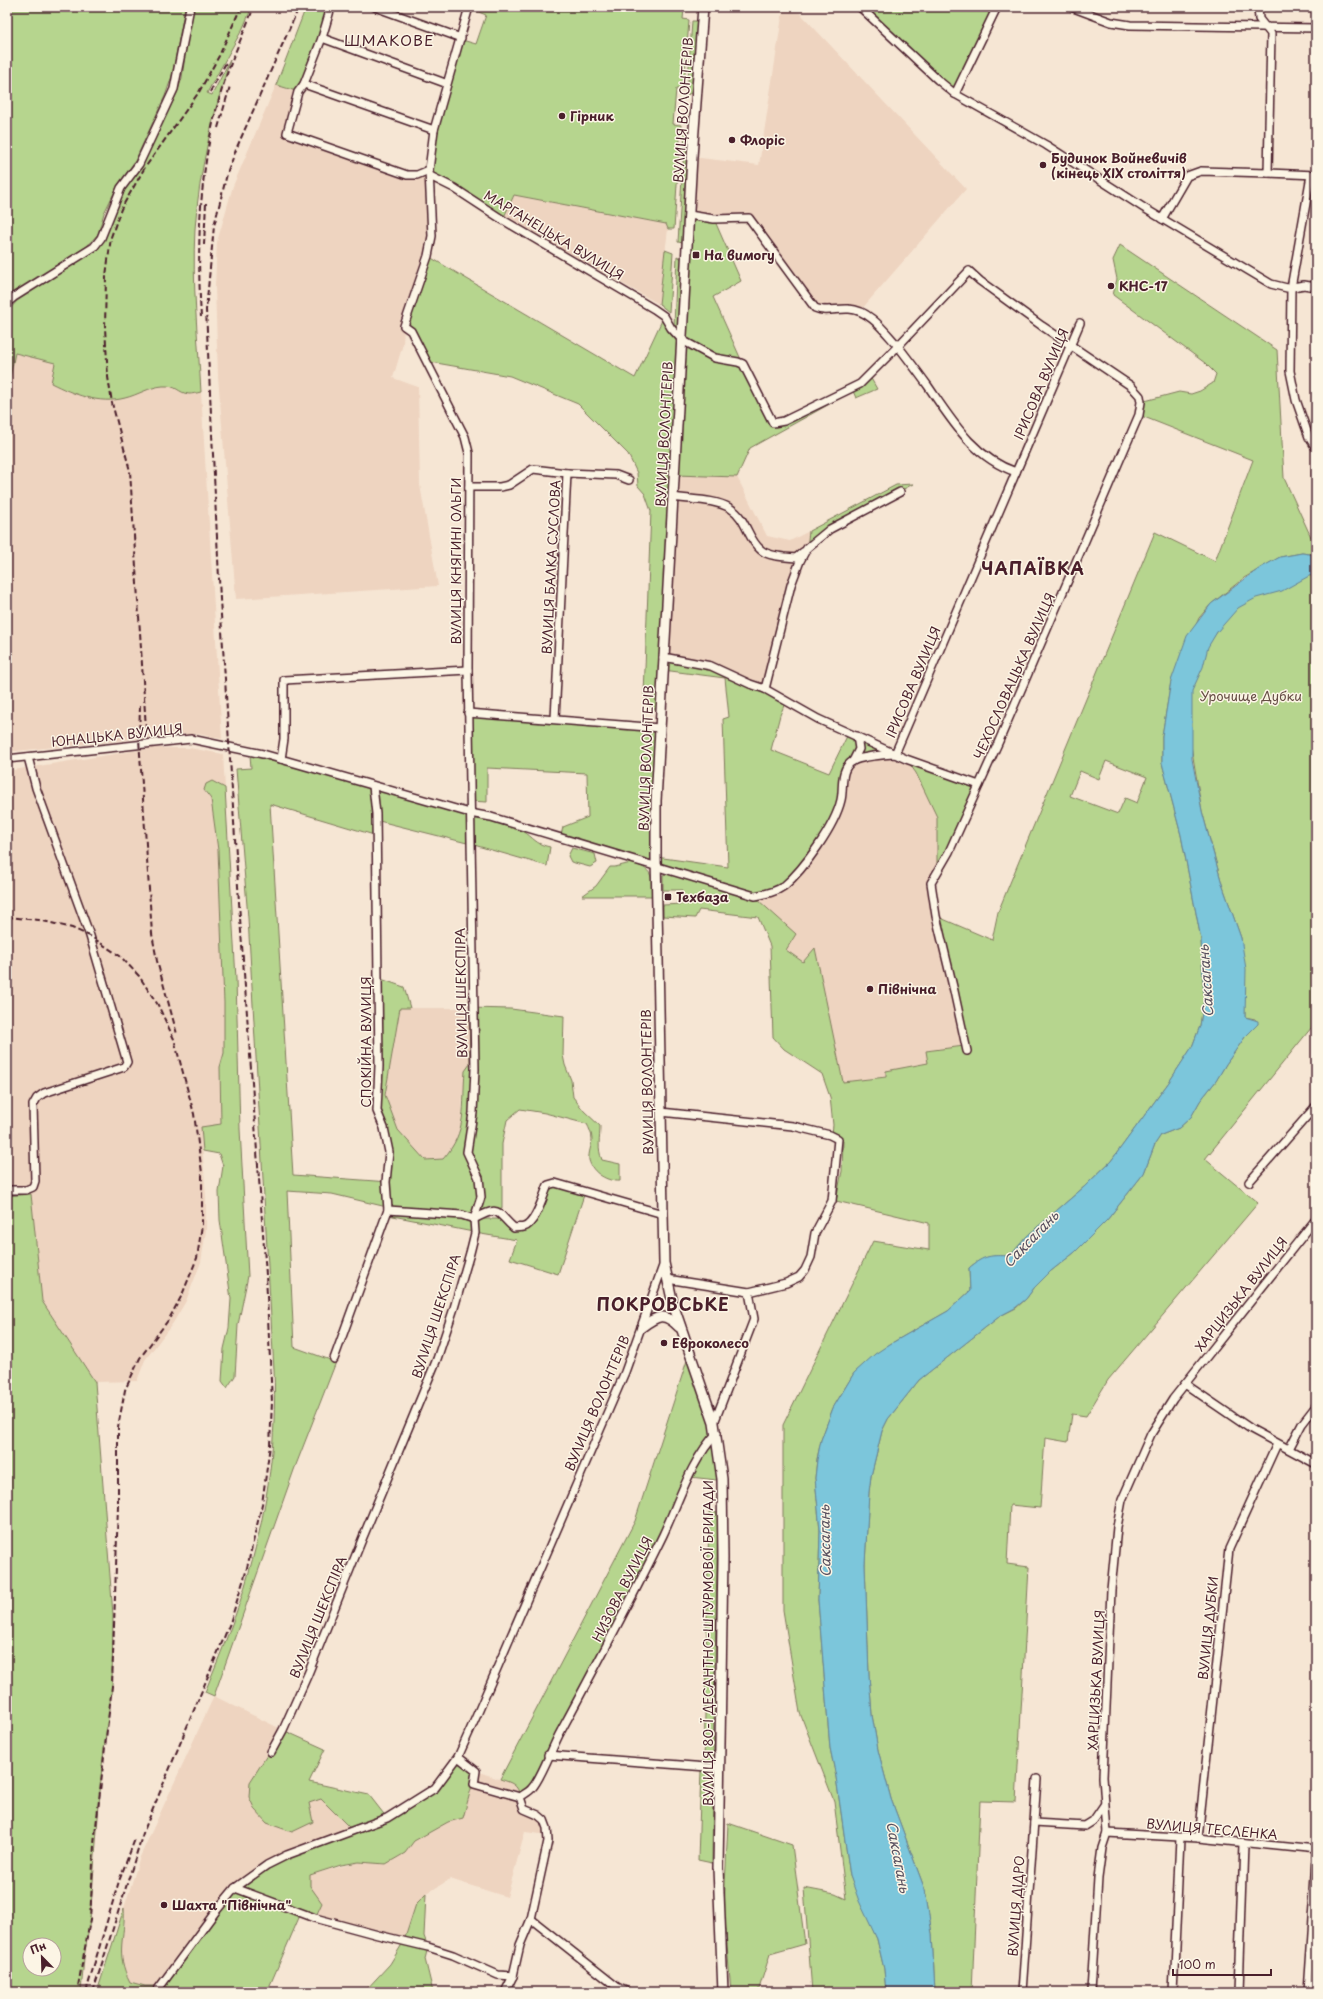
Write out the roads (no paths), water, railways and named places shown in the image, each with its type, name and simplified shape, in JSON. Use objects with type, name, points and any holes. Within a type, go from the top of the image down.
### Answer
[{"type":"street","points":[[7,303],[14,297],[94,247],[101,238],[121,188],[138,164],[174,89],[190,7]]},
{"type":"street","points":[[331,7],[322,38],[304,84],[298,92],[287,133],[406,175],[429,173],[434,130],[445,83],[461,38],[469,7]]},
{"type":"street","points":[[375,7],[461,38]]},
{"type":"street","name":"ВУЛИЦЯ ВОЛОНТЕРІВ","points":[[156,1992],[235,1888],[267,1865],[287,1855],[387,1818],[435,1788],[458,1757],[613,1401],[642,1327],[664,1263],[656,801],[663,657],[703,7]]},
{"type":"street","points":[[860,7],[955,94],[1046,145],[1162,219],[1271,284],[1291,288],[1304,285],[1316,287]]},
{"type":"street","points":[[955,94],[996,7]]},
{"type":"street","points":[[1071,7],[1111,22],[1130,25],[1316,28]]},
{"type":"street","points":[[1258,7],[1259,19],[1262,24],[1268,27],[1271,34],[1268,173]]},
{"type":"street","points":[[322,38],[445,83]]},
{"type":"street","points":[[304,84],[434,130]]},
{"type":"street","points":[[1162,219],[1187,176],[1191,173],[1201,171],[1313,175],[1291,288],[1290,371],[1293,389],[1309,438],[1316,448]]},
{"type":"street","name":"МАРГАНЕЦЬКА ВУЛИЦЯ","points":[[429,173],[503,220],[624,290],[664,316],[671,328],[682,340]]},
{"type":"street","name":"ВУЛИЦЯ КНЯГИНІ ОЛЬГИ","points":[[429,173],[431,243],[404,326],[411,331],[465,437],[469,452],[468,713],[470,814]]},
{"type":"street","points":[[690,215],[714,219],[749,218],[815,308],[821,311],[849,309],[860,311],[877,324],[898,346],[953,422],[974,447],[985,457],[1016,472]]},
{"type":"street","name":"ЧЕХОСЛОВАЦЬКА ВУЛИЦЯ","points":[[898,346],[969,271],[980,281],[1137,391],[1142,402],[1139,415],[979,785],[949,852],[931,883],[936,916],[967,1051]]},
{"type":"street","name":"ІРИСОВА ВУЛИЦЯ","points":[[853,762],[895,754],[1080,323]]},
{"type":"street","points":[[682,340],[715,358],[743,364],[770,419],[776,424],[860,384],[898,346]]},
{"type":"street","name":"ВУЛИЦЯ БАЛКА СУСЛОВА","points":[[469,488],[500,487],[509,485],[533,469],[567,472],[555,719]]},
{"type":"street","points":[[1316,471],[1316,478]]},
{"type":"street","points":[[567,472],[616,475],[629,480]]},
{"type":"street","points":[[673,498],[717,502],[730,508],[743,520],[760,550],[765,553],[796,558],[830,529],[900,492]]},
{"type":"street","points":[[766,689],[791,585],[800,561],[807,548]]},
{"type":"street","points":[[663,657],[711,666],[750,684],[766,689],[818,719],[895,754],[979,785]]},
{"type":"street","points":[[281,759],[284,739],[284,680],[468,670]]},
{"type":"street","points":[[468,713],[660,728]]},
{"type":"street","points":[[656,866],[756,896],[776,891],[787,883],[803,865],[826,832],[841,801],[843,774],[846,768],[853,762],[859,749],[856,736]]},
{"type":"street","name":"ЮНАЦЬКА ВУЛИЦЯ","points":[[7,758],[191,739],[281,759],[470,814],[491,817],[551,837],[656,866]]},
{"type":"street","points":[[7,1190],[26,1190],[32,1187],[35,1181],[33,1105],[37,1098],[44,1093],[124,1067],[127,1062],[90,936],[36,788],[28,757]]},
{"type":"street","name":"СПОКІЙНА ВУЛИЦЯ","points":[[334,1359],[388,1210],[386,1182],[389,1152],[384,1128],[377,1111],[379,1066],[376,814],[373,786]]},
{"type":"street","name":"ВУЛИЦЯ ШЕКСПІРА","points":[[270,1752],[283,1730],[308,1674],[362,1537],[437,1359],[454,1308],[475,1232],[474,1219],[481,1197],[479,1178],[467,1152],[473,1113],[475,1068],[470,814]]},
{"type":"street","points":[[1249,1182],[1316,1106]]},
{"type":"street","points":[[661,1112],[793,1126],[830,1135],[838,1140],[835,1155],[832,1201],[815,1233],[811,1257],[805,1270],[799,1277],[786,1283],[749,1292],[667,1279]]},
{"type":"street","points":[[388,1210],[462,1215],[474,1219],[496,1210],[503,1215],[514,1228],[524,1227],[530,1224],[535,1216],[548,1185],[555,1183],[663,1214]]},
{"type":"street","name":"ХАРЦИЗЬКА ВУЛИЦЯ","points":[[1091,1992],[1098,1878],[1102,1848],[1107,1833],[1103,1777],[1112,1590],[1118,1520],[1122,1500],[1151,1434],[1185,1384],[1316,1219]]},
{"type":"street","name":"ВУЛИЦЯ 80-Ї ДЕСАНТНО-ШТУРМОВОЇ БРИГАДИ","points":[[664,1263],[673,1304],[714,1423],[722,1479],[723,1514],[718,1868],[723,1992]]},
{"type":"street","points":[[714,1423],[754,1319],[749,1292]]},
{"type":"street","points":[[642,1327],[654,1318],[662,1316],[672,1320],[682,1330]]},
{"type":"street","points":[[1185,1384],[1251,1429],[1316,1464]]},
{"type":"street","points":[[1289,1449],[1302,1424],[1316,1406]]},
{"type":"street","name":"НИЗОВА ВУЛИЦЯ","points":[[520,1797],[533,1788],[548,1755],[660,1542],[697,1462],[708,1443],[716,1433]]},
{"type":"street","name":"ВУЛИЦЯ ДУБКИ","points":[[1198,1838],[1229,1549],[1277,1444]]},
{"type":"street","points":[[548,1755],[720,1768]]},
{"type":"street","points":[[458,1757],[476,1770],[474,1784],[520,1797],[524,1809],[538,1815],[544,1820],[548,1835],[531,1919],[520,1945],[513,1976],[505,1992]]},
{"type":"street","name":"ВУЛИЦЯ ДІДРО","points":[[1022,1992],[1037,1779]]},
{"type":"street","points":[[1034,1822],[1086,1826],[1094,1821],[1104,1805]]},
{"type":"street","name":"ВУЛИЦЯ ТЕСЛЕНКА","points":[[1107,1833],[1198,1838],[1316,1850]]},
{"type":"street","points":[[1173,1992],[1180,1838]]},
{"type":"street","points":[[1238,1992],[1243,1843]]},
{"type":"street","points":[[1306,1992],[1316,1846]]},
{"type":"street","points":[[235,1888],[315,1918],[428,1947],[454,1955],[498,1975],[513,1976]]},
{"type":"street","points":[[531,1919],[616,1990],[628,1992]]},
{"type":"water","name":"Саксагань","points":[[1302,553],[1316,555],[1316,575],[1309,576],[1282,591],[1256,598],[1238,608],[1217,632],[1208,647],[1203,667],[1192,691],[1192,759],[1202,811],[1222,884],[1241,938],[1246,969],[1245,1017],[1258,1021],[1258,1024],[1245,1037],[1216,1081],[1200,1101],[1191,1117],[1179,1128],[1161,1135],[1155,1144],[1144,1173],[1107,1220],[1075,1252],[1051,1271],[1034,1288],[1026,1299],[1015,1308],[1000,1316],[919,1380],[888,1419],[882,1431],[871,1476],[865,1564],[872,1715],[878,1750],[891,1799],[925,1890],[932,1934],[935,1992],[886,1992],[884,1969],[877,1939],[859,1901],[850,1876],[836,1777],[830,1748],[818,1600],[820,1530],[815,1478],[821,1440],[833,1408],[854,1373],[875,1354],[890,1344],[948,1311],[970,1291],[969,1268],[984,1258],[1010,1256],[1027,1236],[1084,1187],[1111,1161],[1169,1082],[1192,1047],[1200,1026],[1204,999],[1201,939],[1181,835],[1162,763],[1162,736],[1171,681],[1187,636],[1211,604],[1260,568],[1280,557]]},
{"type":"railway","points":[[146,729],[130,471],[112,403],[108,377],[105,328],[106,276],[111,237],[121,209],[144,169],[199,92],[219,56],[241,7]]},
{"type":"railway","points":[[201,317],[199,255],[200,225],[202,194],[211,133],[227,74],[254,7]]},
{"type":"railway","points":[[93,1992],[143,1833],[230,1623],[246,1572],[262,1504],[270,1445],[272,1402],[266,1275],[240,918],[220,599],[206,310],[214,226],[227,174],[237,147],[299,7]]},
{"type":"railway","points":[[210,92],[227,61]]},
{"type":"railway","points":[[218,128],[230,86]]},
{"type":"railway","points":[[204,245],[206,203]]},
{"type":"railway","points":[[140,706],[139,739],[152,934],[157,961],[177,1034]]},
{"type":"railway","points":[[7,917],[39,920],[72,928],[90,936],[120,956],[139,976],[158,1005],[174,1039],[194,1114],[202,1173],[202,1225],[197,1258],[182,1295],[169,1319],[140,1358],[125,1390],[118,1427],[118,1506],[112,1686],[94,1844],[90,1920],[77,1992]]},
{"type":"railway","points":[[86,1992],[119,1881],[135,1839]]},
{"type":"place","name":"Гірник","points":[[562,116]]},
{"type":"place","name":"Флоріс","points":[[732,140]]},
{"type":"place","name":"Будинок Войневичів (кінець ХІХ століття)","points":[[1043,165]]},
{"type":"place","name":"На вимогу","points":[[696,255]]},
{"type":"place","name":"КНС-17","points":[[1111,286]]},
{"type":"place","name":"Техбаза","points":[[668,897]]},
{"type":"place","name":"Північна","points":[[870,989]]},
{"type":"place","name":"Евроколесо","points":[[664,1343]]},
{"type":"place","name":"Шахта \"Північна\"","points":[[164,1905]]},
{"type":"district","name":"ШМАКОВЕ","points":[[389,41]]},
{"type":"district","name":"ЧАПАЇВКА","points":[[1033,569]]},
{"type":"district","name":"ПОКРОВСЬКЕ","points":[[663,1305]]},
{"type":"park label","name":"Урочище Дубки","points":[[1251,696]]}]
